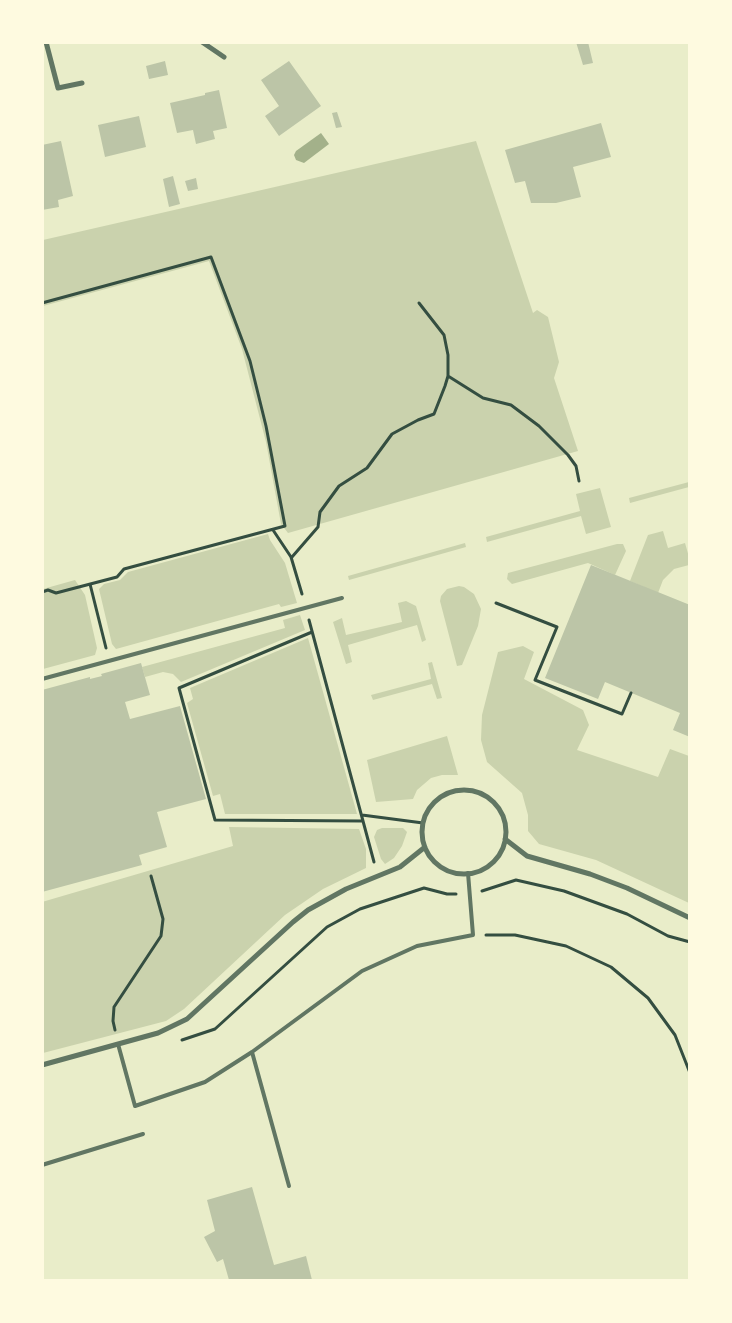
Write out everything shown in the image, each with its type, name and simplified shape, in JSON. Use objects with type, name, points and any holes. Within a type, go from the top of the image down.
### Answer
[{"type":"street","points":[[46,42],[58,88],[82,83]]},
{"type":"street","points":[[202,42],[224,57]]},
{"type":"street","points":[[465,790],[479,793],[492,800],[500,811],[505,825],[505,839],[500,852],[492,862],[481,870],[468,874],[454,873],[442,868],[431,859],[422,835],[423,823],[428,810],[438,799],[451,792],[465,790]]},
{"type":"street","points":[[505,839],[527,856],[590,874],[627,888],[690,918]]},
{"type":"street","points":[[42,1065],[158,1033],[187,1019],[308,910],[346,889],[378,878],[400,867],[425,847]]},
{"type":"lane","points":[[42,679],[342,598]]},
{"type":"lane","points":[[118,1044],[135,1106],[205,1082],[252,1052],[362,970],[417,946],[473,935],[468,874]]},
{"type":"lane","points":[[252,1052],[289,1186]]},
{"type":"lane","points":[[42,1165],[143,1134]]},
{"type":"path","points":[[42,303],[211,257],[250,361],[266,426],[285,526],[124,569],[117,577],[56,593],[48,590],[42,592]]},
{"type":"path","points":[[291,557],[318,527],[320,512],[339,486],[367,468],[392,434],[434,414],[448,376],[448,355],[444,335],[419,302]]},
{"type":"path","points":[[448,376],[483,398],[511,405],[539,426],[568,455],[576,466],[579,482]]},
{"type":"path","points":[[273,530],[291,557],[378,878]]},
{"type":"path","points":[[90,584],[109,661]]},
{"type":"path","points":[[496,603],[557,627],[535,680],[622,714],[631,693]]},
{"type":"path","points":[[312,632],[179,688],[181,698],[215,820],[363,821]]},
{"type":"path","points":[[362,815],[423,823]]},
{"type":"path","points":[[118,1044],[113,1021],[114,1007],[161,936],[163,919],[152,876]]},
{"type":"path","points":[[473,935],[515,935],[566,946],[611,967],[648,998],[675,1035],[690,1073]]},
{"type":"shaded area","points":[[321,133],[329,144],[304,163],[296,160],[294,155],[296,151]]},
{"type":"shaded area","points":[[476,141],[533,313],[537,310],[548,317],[559,362],[554,378],[578,451],[288,533],[281,524],[266,442],[242,349],[209,261],[43,306],[43,240]]},
{"type":"shaded area","points":[[689,482],[689,487],[630,503],[629,498]]},
{"type":"shaded area","points":[[600,488],[611,527],[586,534],[581,516],[487,542],[486,537],[580,511],[576,494]]},
{"type":"shaded area","points":[[663,531],[668,548],[685,543],[689,565],[674,569],[663,580],[658,593],[630,581],[648,535]]},
{"type":"shaded area","points":[[268,534],[285,563],[297,603],[281,607],[279,604],[116,649],[112,644],[99,589],[104,584],[120,580],[128,572]]},
{"type":"shaded area","points":[[465,543],[466,547],[349,580],[348,576]]},
{"type":"shaded area","points":[[623,544],[626,551],[615,575],[588,563],[512,584],[507,579],[508,573]]},
{"type":"shaded area","points":[[75,580],[85,595],[97,648],[95,655],[43,669],[43,589]]},
{"type":"shaded area","points":[[459,586],[474,594],[481,609],[478,626],[462,665],[457,666],[440,601],[441,596],[447,589]]},
{"type":"shaded area","points":[[406,601],[416,606],[426,640],[422,642],[417,625],[348,645],[352,662],[346,664],[333,622],[342,618],[346,635],[402,622],[398,603]]},
{"type":"shaded area","points":[[300,615],[305,630],[181,682],[173,674],[163,672],[145,677],[142,667],[285,628],[283,620]]},
{"type":"shaded area","points":[[308,638],[357,814],[225,814],[220,794],[213,796],[187,703],[193,699],[190,688]]},
{"type":"shaded area","points":[[523,646],[534,652],[524,679],[583,710],[589,725],[577,750],[658,777],[670,749],[689,756],[689,903],[596,860],[539,844],[528,831],[528,815],[522,793],[487,762],[481,740],[482,715],[498,652]]},
{"type":"shaded area","points":[[432,662],[442,698],[437,699],[432,684],[373,700],[371,695],[431,679],[428,663]]},
{"type":"shaded area","points":[[447,736],[458,775],[442,775],[431,778],[417,790],[413,799],[376,802],[367,760]]},
{"type":"shaded area","points":[[229,827],[359,829],[366,849],[366,868],[323,889],[285,915],[184,1009],[166,1021],[43,1053],[42,902],[233,846]]},
{"type":"shaded area","points":[[382,828],[403,828],[407,832],[402,846],[394,858],[385,864],[381,859],[374,837],[377,830]]},
{"type":"building","points":[[576,42],[588,42],[593,63],[583,65]]},
{"type":"building","points":[[165,61],[168,75],[149,79],[146,66]]},
{"type":"building","points":[[289,61],[321,106],[279,136],[265,116],[279,106],[261,80]]},
{"type":"building","points":[[219,90],[227,128],[213,131],[215,139],[196,144],[193,130],[177,133],[170,103]]},
{"type":"building","points":[[337,112],[342,127],[336,128],[332,113]]},
{"type":"building","points":[[139,116],[146,147],[105,157],[98,125]]},
{"type":"building","points":[[601,123],[611,157],[573,167],[581,197],[556,203],[531,203],[525,181],[515,183],[505,150]]},
{"type":"building","points":[[61,141],[73,196],[58,200],[59,207],[42,210],[42,174],[44,174],[42,145]]},
{"type":"building","points":[[173,176],[180,204],[169,207],[163,179]]},
{"type":"building","points":[[196,178],[198,189],[188,191],[185,181]]},
{"type":"building","points":[[591,565],[690,605],[690,737],[673,730],[680,713],[605,682],[598,699],[545,678]]},
{"type":"building","points":[[141,663],[150,695],[125,702],[130,719],[180,706],[206,799],[157,812],[167,847],[139,855],[142,865],[42,892],[42,690],[90,677],[90,679],[102,676],[101,674]]},
{"type":"building","points":[[252,1187],[274,1265],[306,1256],[312,1280],[229,1280],[223,1259],[217,1262],[204,1237],[215,1231],[207,1200]]}]
